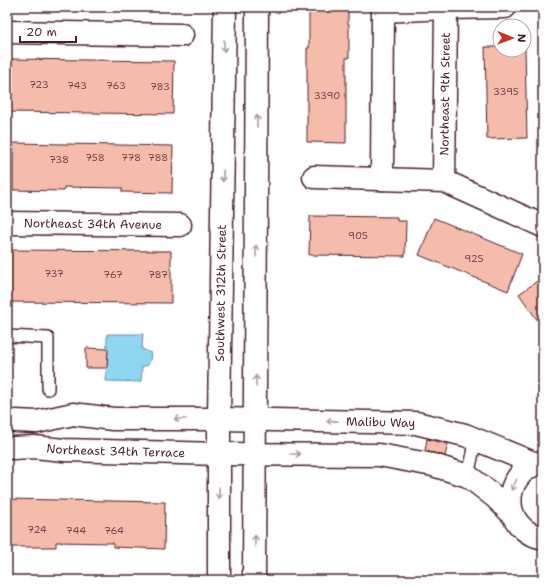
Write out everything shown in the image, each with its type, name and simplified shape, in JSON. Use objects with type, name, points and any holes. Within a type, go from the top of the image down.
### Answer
[{"type":"street","name":"Southwest 312th Street","points":[[219,580],[219,419],[225,7]]},
{"type":"street","points":[[382,179],[384,9],[505,7]]},
{"type":"street","name":"Northeast 9th Street","points":[[444,181],[446,8]]},
{"type":"street","points":[[254,580],[256,454],[256,11]]},
{"type":"street","points":[[7,32],[182,35]]},
{"type":"street","points":[[314,177],[444,181],[543,226]]},
{"type":"street","name":"Northeast 34th Avenue","points":[[7,223],[180,225]]},
{"type":"street","points":[[10,451],[18,432],[20,417],[73,414],[113,419],[219,419]]},
{"type":"street","name":"Malibu Way","points":[[219,419],[416,423],[465,435],[540,463]]},
{"type":"street","name":"Northeast 34th Terrace","points":[[10,451],[34,447],[64,450],[220,454]]},
{"type":"street","points":[[220,454],[379,455],[433,465],[468,476],[495,497],[513,515],[524,529],[543,538]]},
{"type":"street","name":"Malibu Way","points":[[513,515],[510,500],[513,485],[522,472],[540,463]]},
{"type":"lane","points":[[7,336],[48,338],[48,389]]},
{"type":"lane","points":[[468,476],[476,439]]},
{"type":"water","points":[[107,334],[143,334],[142,349],[151,353],[148,365],[142,367],[141,382],[106,381]]},
{"type":"building","points":[[309,7],[348,7],[349,58],[346,58],[346,143],[307,142],[307,48],[309,48]]},
{"type":"building","points":[[485,47],[492,47],[492,58],[525,58],[527,138],[487,139]]},
{"type":"building","points":[[7,59],[174,61],[173,114],[7,112]]},
{"type":"building","points":[[13,143],[173,146],[172,193],[122,192],[122,188],[64,187],[64,191],[13,190]]},
{"type":"building","points":[[310,216],[397,217],[397,221],[406,221],[405,256],[309,255]]},
{"type":"building","points":[[434,218],[522,254],[508,291],[419,255]]},
{"type":"building","points":[[8,250],[171,251],[171,303],[8,302]]},
{"type":"building","points":[[543,277],[543,328],[519,294]]},
{"type":"building","points":[[86,348],[108,349],[107,368],[86,368]]},
{"type":"building","points":[[427,439],[448,444],[445,456],[425,451]]},
{"type":"building","points":[[7,499],[165,502],[164,549],[113,547],[113,543],[56,542],[56,547],[7,547]]}]
